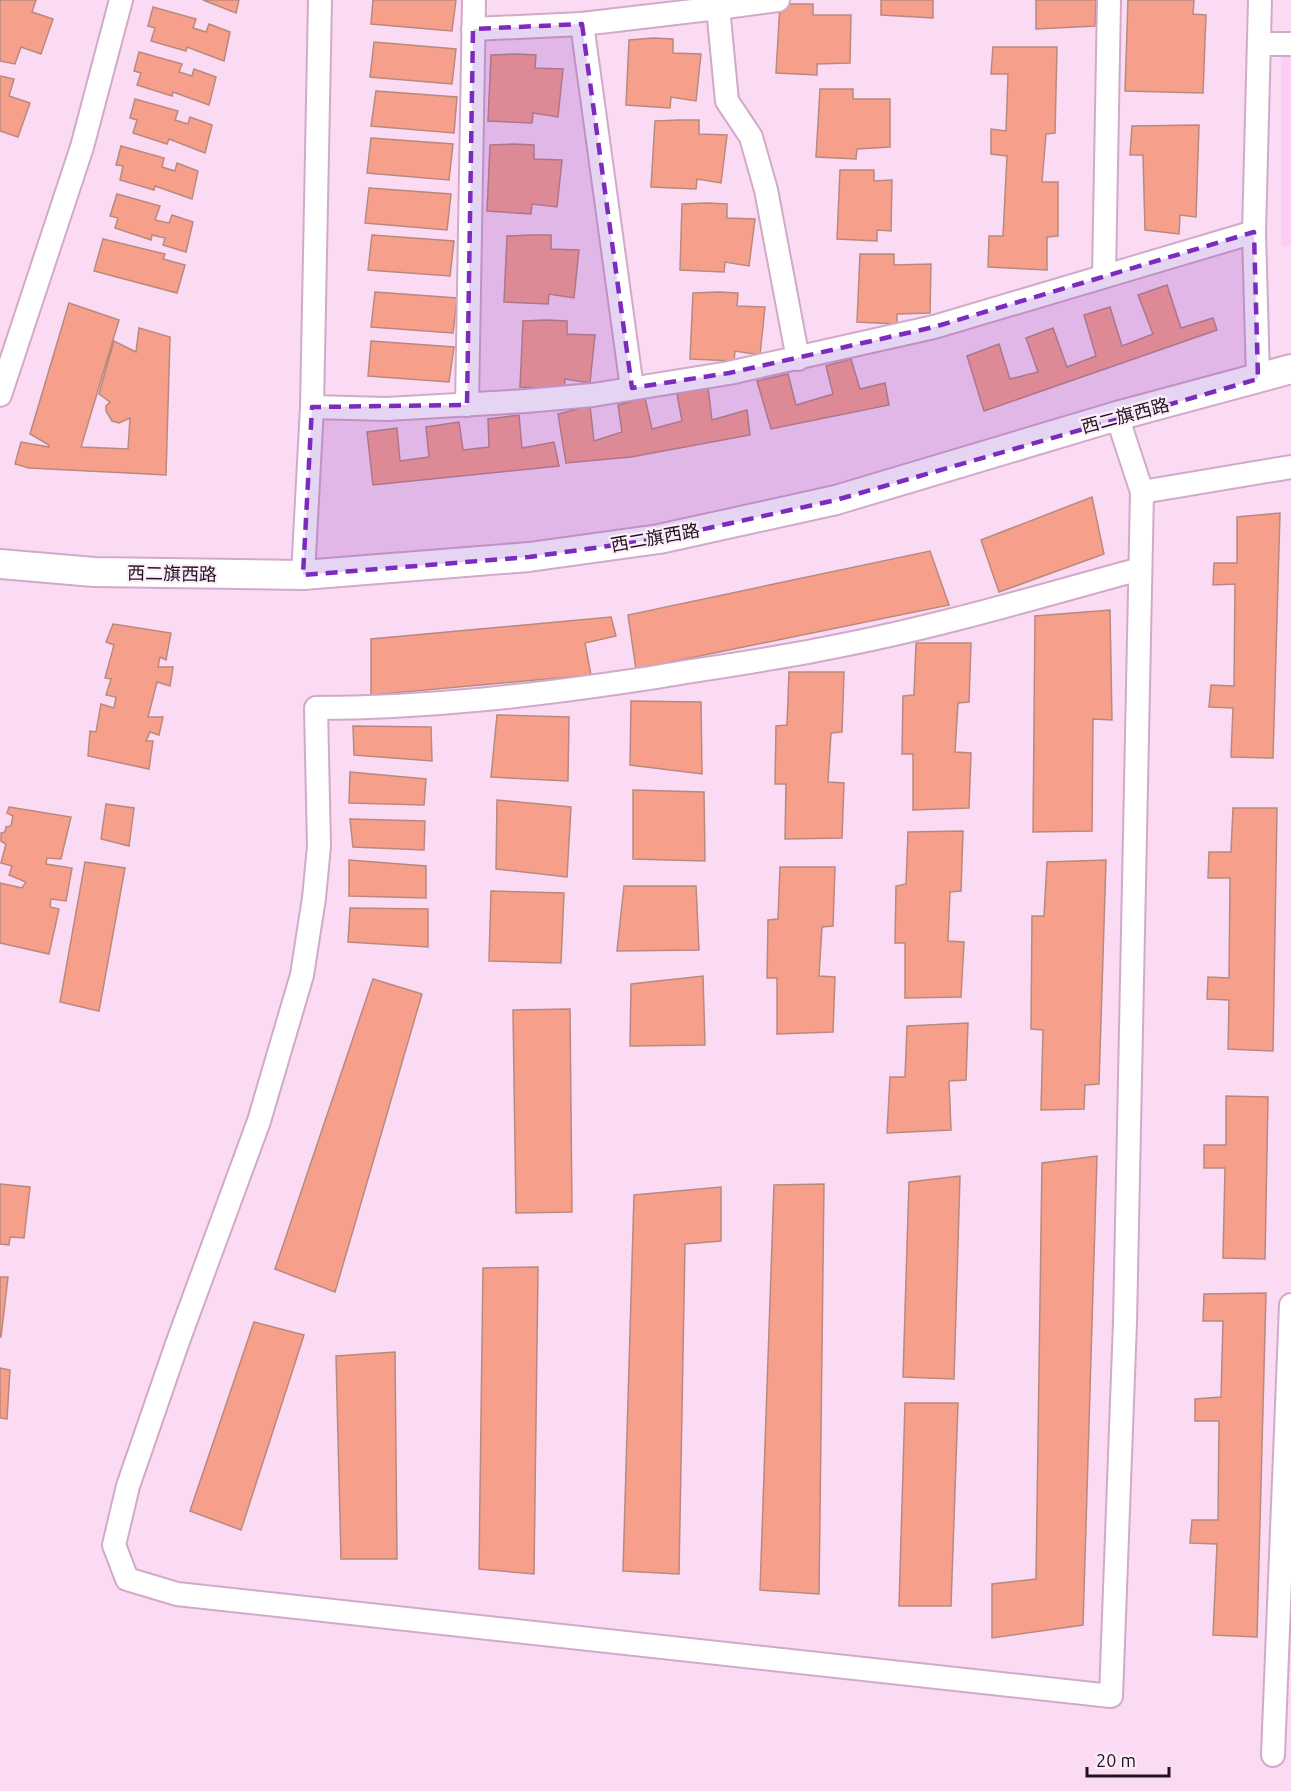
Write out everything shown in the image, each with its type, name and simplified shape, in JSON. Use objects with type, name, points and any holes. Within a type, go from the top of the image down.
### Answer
[{"type":"street","points":[[0,395],[82,147],[122,0]]},
{"type":"street","points":[[303,574],[312,407],[320,0]]},
{"type":"street","points":[[467,405],[474,0]]},
{"type":"street","points":[[473,29],[582,24],[778,0]]},
{"type":"street","points":[[1104,276],[1109,0]]},
{"type":"street","points":[[1258,379],[1254,232],[1260,0]]},
{"type":"street","points":[[718,8],[727,101],[750,137],[766,190],[798,359]]},
{"type":"street","points":[[582,24],[632,388]]},
{"type":"street","points":[[1260,44],[1291,44]]},
{"type":"street","points":[[312,407],[387,409],[593,395],[729,373],[934,327],[1254,232]]},
{"type":"street","name":"西二旗西路","points":[[0,564],[94,572],[303,574],[529,557],[659,539],[836,500],[1117,416],[1291,369]]},
{"type":"street","points":[[1117,416],[1142,492],[1125,1322],[1111,1696],[177,1594],[127,1579],[114,1545],[128,1486],[177,1344],[259,1121],[302,975],[314,898],[319,846],[316,708],[378,708],[451,703],[582,688],[750,663],[831,648],[927,626],[1140,568]]},
{"type":"street","points":[[1142,492],[1291,467]]},
{"type":"street","points":[[1273,1755],[1291,1305]]},
{"type":"highlighted area","points":[[582,24],[632,388],[729,373],[934,327],[1254,232],[1258,379],[836,500],[659,539],[529,557],[303,575],[312,407],[467,405],[473,29]]},
{"type":"shaded area","points":[[1281,56],[1291,56],[1291,245],[1281,246]]},
{"type":"building","points":[[0,0],[36,0],[32,12],[53,19],[41,54],[21,47],[15,64],[0,61]]},
{"type":"building","points":[[203,0],[239,0],[236,13]]},
{"type":"building","points":[[373,0],[456,0],[452,31],[371,24]]},
{"type":"building","points":[[881,0],[933,0],[933,18],[881,15]]},
{"type":"building","points":[[1036,0],[1096,0],[1095,26],[1036,29]]},
{"type":"building","points":[[1128,0],[1194,0],[1193,14],[1206,15],[1203,93],[1125,91]]},
{"type":"building","points":[[780,4],[813,4],[813,15],[851,15],[850,63],[817,64],[817,75],[776,73]]},
{"type":"building","points":[[153,7],[196,19],[193,28],[206,32],[209,24],[230,32],[224,61],[187,47],[186,51],[151,41],[155,28],[148,26]]},
{"type":"building","points":[[673,39],[673,53],[701,54],[696,101],[671,97],[670,108],[626,105],[629,40]]},
{"type":"building","points":[[374,42],[456,49],[452,84],[370,77]]},
{"type":"building","points":[[993,47],[1057,47],[1055,133],[1046,134],[1042,182],[1058,182],[1058,236],[1047,237],[1047,270],[988,267],[989,236],[1003,236],[1007,156],[991,154],[991,129],[1006,131],[1008,74],[991,74]]},
{"type":"building","points":[[139,52],[182,64],[179,72],[192,76],[194,69],[216,77],[209,105],[173,92],[172,96],[137,85],[141,73],[134,71]]},
{"type":"building","points":[[491,55],[536,55],[535,68],[563,69],[558,117],[533,113],[532,123],[488,121]]},
{"type":"building","points":[[0,76],[14,79],[9,96],[30,103],[18,137],[0,131]]},
{"type":"building","points":[[820,89],[853,89],[853,99],[890,99],[890,147],[857,149],[856,159],[816,157]]},
{"type":"building","points":[[376,91],[457,97],[454,133],[371,126]]},
{"type":"building","points":[[135,99],[178,111],[175,120],[188,124],[190,117],[212,125],[205,153],[169,139],[167,144],[133,133],[137,120],[130,118]]},
{"type":"building","points":[[699,120],[699,134],[727,135],[721,183],[697,179],[696,189],[651,187],[655,121]]},
{"type":"building","points":[[1199,125],[1196,217],[1180,215],[1179,234],[1145,230],[1143,155],[1130,155],[1132,126]]},
{"type":"building","points":[[371,138],[453,144],[449,180],[367,173]]},
{"type":"building","points":[[490,145],[534,145],[534,159],[562,160],[557,207],[532,204],[531,214],[487,211]]},
{"type":"building","points":[[121,146],[164,158],[162,167],[175,171],[177,163],[198,171],[192,199],[155,186],[154,190],[120,180],[123,166],[116,165]]},
{"type":"building","points":[[840,170],[874,170],[874,181],[892,180],[891,231],[877,230],[877,241],[837,239]]},
{"type":"building","points":[[369,188],[451,194],[447,230],[365,223]]},
{"type":"building","points":[[117,194],[160,206],[155,220],[169,223],[172,215],[193,222],[186,252],[163,245],[165,238],[152,235],[151,240],[115,228],[118,218],[110,216]]},
{"type":"building","points":[[682,204],[727,204],[727,218],[755,219],[749,266],[725,262],[724,272],[680,270]]},
{"type":"building","points":[[372,235],[454,241],[450,276],[368,270]]},
{"type":"building","points":[[551,235],[551,249],[579,250],[574,298],[549,294],[548,304],[504,302],[507,236]]},
{"type":"building","points":[[103,239],[165,254],[163,259],[185,265],[177,293],[94,271]]},
{"type":"building","points":[[860,254],[894,254],[894,265],[931,264],[930,313],[897,314],[897,324],[857,322]]},
{"type":"building","points":[[1167,285],[1181,328],[1213,318],[1217,330],[984,411],[967,356],[999,344],[1010,379],[1038,372],[1026,338],[1053,328],[1067,367],[1096,356],[1084,315],[1110,307],[1122,346],[1153,334],[1138,295]]},
{"type":"building","points":[[375,292],[457,298],[453,333],[371,327]]},
{"type":"building","points":[[693,293],[738,293],[737,306],[765,307],[760,355],[735,351],[734,361],[690,359]]},
{"type":"building","points":[[69,303],[119,320],[81,447],[128,449],[130,418],[119,423],[112,421],[106,411],[106,406],[110,402],[99,394],[114,341],[136,352],[139,328],[170,337],[166,475],[29,468],[15,464],[21,442],[49,447],[30,434]]},
{"type":"building","points":[[523,321],[567,321],[567,334],[595,335],[590,383],[565,379],[564,389],[520,387]]},
{"type":"building","points":[[371,341],[454,347],[449,382],[368,376]]},
{"type":"building","points":[[851,359],[860,389],[885,383],[889,405],[771,429],[757,381],[788,374],[796,405],[833,394],[826,366]]},
{"type":"building","points":[[708,387],[712,420],[747,410],[750,435],[631,457],[566,463],[558,414],[590,406],[594,441],[622,432],[618,405],[645,398],[652,429],[682,421],[677,394]]},
{"type":"building","points":[[519,415],[522,448],[554,442],[559,466],[373,485],[367,432],[397,428],[400,461],[429,457],[426,427],[459,422],[463,450],[489,447],[488,419]]},
{"type":"building","points":[[1092,497],[1104,554],[999,592],[981,540]]},
{"type":"building","points":[[1280,513],[1273,758],[1231,757],[1233,708],[1209,707],[1211,685],[1234,686],[1235,584],[1213,585],[1214,563],[1237,563],[1237,517]]},
{"type":"building","points":[[930,551],[949,605],[636,669],[628,615]]},
{"type":"building","points":[[1110,610],[1112,720],[1093,719],[1092,831],[1033,832],[1035,616]]},
{"type":"building","points":[[611,617],[616,636],[585,643],[591,675],[371,695],[371,639]]},
{"type":"building","points":[[113,624],[171,633],[166,660],[160,657],[158,667],[173,667],[170,686],[157,682],[148,717],[163,717],[159,735],[150,732],[146,741],[153,741],[149,769],[88,756],[90,731],[96,732],[101,704],[114,708],[116,697],[106,695],[111,679],[105,678],[114,645],[106,642]]},
{"type":"building","points":[[916,643],[971,643],[969,702],[958,703],[955,752],[971,753],[969,808],[913,810],[913,754],[902,754],[903,696],[914,695]]},
{"type":"building","points":[[789,672],[844,672],[842,732],[831,733],[828,782],[844,783],[842,838],[785,839],[786,784],[775,784],[776,726],[787,725]]},
{"type":"building","points":[[631,701],[701,702],[702,774],[630,765]]},
{"type":"building","points":[[497,715],[569,717],[568,781],[491,777]]},
{"type":"building","points":[[353,726],[431,727],[432,761],[354,755]]},
{"type":"building","points":[[350,772],[426,779],[424,805],[349,803]]},
{"type":"building","points":[[633,790],[704,792],[705,861],[633,859]]},
{"type":"building","points":[[497,800],[571,807],[567,877],[496,869]]},
{"type":"building","points":[[106,804],[134,808],[129,846],[101,839]]},
{"type":"building","points":[[9,807],[71,817],[61,859],[47,858],[46,864],[72,868],[66,901],[51,899],[50,907],[59,909],[49,954],[0,943],[0,883],[22,888],[26,882],[9,875],[12,866],[1,863],[6,844],[1,841],[1,833],[5,832],[6,827],[11,826],[13,816],[7,813]]},
{"type":"building","points":[[1233,808],[1277,808],[1273,1051],[1228,1049],[1229,1000],[1207,999],[1208,977],[1229,978],[1230,878],[1208,878],[1209,852],[1231,852]]},
{"type":"building","points":[[350,819],[425,821],[424,850],[353,847]]},
{"type":"building","points":[[963,831],[961,891],[950,892],[948,941],[964,942],[961,997],[905,998],[905,943],[895,943],[896,886],[906,884],[908,832]]},
{"type":"building","points":[[349,860],[426,866],[426,898],[349,896]]},
{"type":"building","points":[[1106,860],[1099,1084],[1085,1085],[1084,1109],[1041,1110],[1043,1030],[1031,1029],[1032,916],[1044,916],[1047,862]]},
{"type":"building","points":[[85,862],[125,868],[99,1011],[60,1002]]},
{"type":"building","points":[[780,867],[835,867],[833,926],[822,927],[819,976],[835,977],[833,1032],[777,1034],[777,978],[767,978],[768,920],[778,919]]},
{"type":"building","points":[[624,886],[696,886],[699,950],[617,951]]},
{"type":"building","points":[[491,891],[564,893],[561,963],[489,961]]},
{"type":"building","points":[[350,908],[428,909],[428,947],[348,942]]},
{"type":"building","points":[[703,976],[705,1045],[630,1046],[631,984]]},
{"type":"building","points":[[373,979],[422,994],[335,1292],[275,1269]]},
{"type":"building","points":[[570,1009],[572,1212],[516,1213],[513,1010]]},
{"type":"building","points":[[968,1023],[966,1080],[949,1081],[951,1130],[887,1133],[890,1077],[905,1077],[907,1026]]},
{"type":"building","points":[[1226,1096],[1268,1097],[1265,1259],[1223,1258],[1225,1168],[1204,1168],[1204,1145],[1226,1145]]},
{"type":"building","points":[[1097,1156],[1083,1625],[992,1638],[992,1584],[1036,1579],[1042,1163]]},
{"type":"building","points":[[960,1176],[954,1379],[903,1377],[909,1182]]},
{"type":"building","points":[[0,1184],[30,1187],[24,1238],[10,1237],[9,1245],[0,1244]]},
{"type":"building","points":[[824,1184],[819,1594],[760,1590],[774,1185]]},
{"type":"building","points":[[721,1187],[721,1241],[685,1244],[679,1574],[623,1571],[634,1195]]},
{"type":"building","points":[[538,1267],[534,1574],[479,1569],[483,1268]]},
{"type":"building","points":[[0,1277],[8,1277],[1,1337],[0,1337]]},
{"type":"building","points":[[1266,1293],[1257,1637],[1213,1635],[1217,1544],[1190,1543],[1192,1520],[1218,1520],[1219,1421],[1195,1421],[1195,1399],[1221,1397],[1223,1321],[1203,1321],[1204,1294]]},
{"type":"building","points":[[254,1322],[304,1335],[241,1530],[190,1511]]},
{"type":"building","points":[[395,1352],[397,1559],[341,1559],[336,1356]]},
{"type":"building","points":[[0,1368],[10,1370],[7,1419],[0,1418]]},
{"type":"building","points":[[905,1403],[958,1403],[951,1606],[899,1606]]}]
